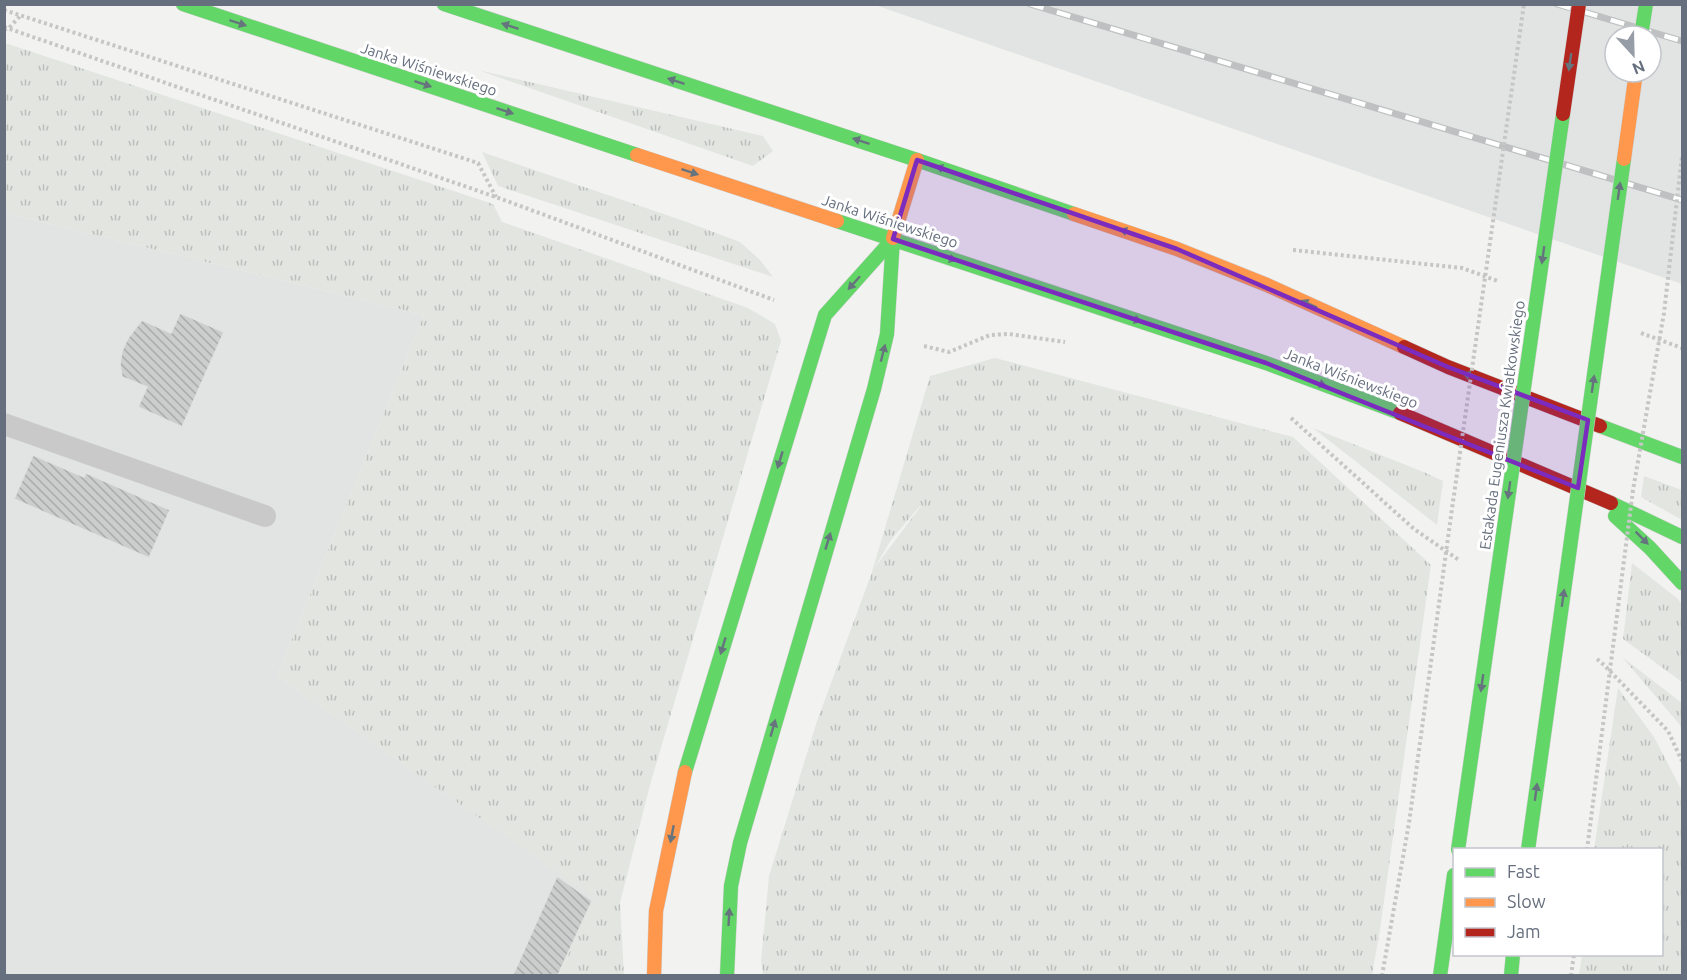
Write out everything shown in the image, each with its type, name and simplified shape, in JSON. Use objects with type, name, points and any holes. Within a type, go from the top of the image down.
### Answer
[{"type":"highway","name":"Janka Wiśniewskiego","points":[[183,4],[1266,363],[1390,409],[1580,489]]},
{"type":"highway","points":[[444,4],[917,160],[1177,249],[1267,285],[1448,367],[1683,457]]},
{"type":"highway","name":"Estakada Eugeniusza Kwiatkowskiego","points":[[1458,848],[1579,4]]},
{"type":"highway","points":[[1643,24],[1646,4]]},
{"type":"highway","points":[[1528,848],[1634,84]]},
{"type":"highway","points":[[727,975],[731,886],[740,843],[874,389],[887,334],[893,239],[917,160]]},
{"type":"highway","points":[[654,975],[656,911],[683,779],[825,315],[893,239]]},
{"type":"highway","points":[[1580,489],[1683,537]]},
{"type":"highway","points":[[1580,489],[1635,532],[1683,583]]},
{"type":"highway","points":[[1440,975],[1453,888]]},
{"type":"highway","points":[[1434,975],[1443,956]]},
{"type":"highway","points":[[1510,975],[1513,956]]},
{"type":"lane","points":[[4,424],[265,516]]},
{"type":"path","points":[[1382,975],[1409,823],[1524,4]]},
{"type":"path","points":[[4,10],[478,163],[496,197]]},
{"type":"path","points":[[6,28],[21,15]]},
{"type":"path","points":[[6,28],[496,197],[774,300]]},
{"type":"path","points":[[1587,848],[1633,490],[1664,313],[1683,156]]},
{"type":"path","points":[[1288,249],[1462,268],[1506,284]]},
{"type":"path","points":[[1638,332],[1683,348]]},
{"type":"path","points":[[924,346],[949,352],[990,335],[1009,334],[1072,343]]},
{"type":"path","points":[[1571,975],[1574,956]]},
{"type":"highlighted area","points":[[917,160],[1177,249],[1448,367],[1588,420],[1578,488],[1266,363],[893,239]]},
{"type":"shaded area","points":[[875,5],[1682,5],[1682,284]]},
{"type":"shaded area","points":[[5,213],[424,315],[277,676],[595,898],[557,975],[5,976]]},
{"type":"green space","points":[[5,43],[493,204],[502,222],[748,308],[775,324],[781,341],[650,785],[620,903],[624,975],[559,975],[594,898],[277,676],[424,315],[5,213]]},
{"type":"green space","points":[[478,70],[763,136],[773,151],[753,166]]},
{"type":"green space","points":[[482,152],[740,242],[760,260],[773,277],[498,186]]},
{"type":"green space","points":[[995,358],[1293,437],[1431,565],[1372,975],[763,975],[761,961],[769,876],[817,721],[871,575],[930,376]],"holes":[[[921,506],[875,567],[891,540]]]},
{"type":"green space","points":[[1313,428],[1443,481],[1437,525]]},
{"type":"green space","points":[[1644,476],[1682,490],[1682,520],[1641,497]]},
{"type":"green space","points":[[1632,563],[1678,599],[1682,605],[1682,682],[1623,639]]},
{"type":"green space","points":[[1622,657],[1682,703],[1682,730],[1680,725]]},
{"type":"green space","points":[[1618,688],[1654,737],[1682,791],[1682,975],[1579,975],[1582,956],[1663,956],[1663,848],[1594,848]]},
{"type":"building","points":[[180,313],[224,332],[182,427],[138,407],[147,387],[122,377],[120,364],[122,351],[128,338],[142,320],[171,333]]},
{"type":"building","points":[[33,455],[84,477],[86,473],[170,510],[149,558],[14,499]]},
{"type":"building","points":[[557,876],[592,901],[558,975],[513,975]]},
{"type":"railway","points":[[1030,4],[1682,200]]},
{"type":"railway","points":[[1557,4],[1682,41]]},
{"type":"traffic: fast","points":[[183,4],[637,155]]},
{"type":"traffic: fast","points":[[444,4],[1074,214]]},
{"type":"traffic: fast","points":[[1643,24],[1646,4]]},
{"type":"traffic: fast","points":[[1458,848],[1563,114]]},
{"type":"traffic: fast","points":[[1528,848],[1624,159]]},
{"type":"traffic: fast","points":[[837,221],[1266,363],[1400,413]]},
{"type":"traffic: fast","points":[[727,976],[731,886],[740,843],[874,389],[887,334],[893,238]]},
{"type":"traffic: fast","points":[[685,772],[825,315],[893,239]]},
{"type":"traffic: fast","points":[[1600,426],[1682,457]]},
{"type":"traffic: fast","points":[[1611,503],[1682,537]]},
{"type":"traffic: fast","points":[[1615,516],[1650,548],[1682,583]]},
{"type":"traffic: fast","points":[[1440,976],[1453,882]]},
{"type":"traffic: fast","points":[[1511,976],[1513,956]]},
{"type":"traffic: slow","points":[[1624,159],[1634,84]]},
{"type":"traffic: slow","points":[[637,155],[837,221]]},
{"type":"traffic: slow","points":[[893,238],[917,160]]},
{"type":"traffic: slow","points":[[1074,214],[1177,249],[1267,285],[1404,347]]},
{"type":"traffic: slow","points":[[654,976],[656,911],[685,772]]},
{"type":"traffic: jam","points":[[1563,114],[1579,4]]},
{"type":"traffic: jam","points":[[1404,347],[1448,367],[1600,426]]},
{"type":"traffic: jam","points":[[1400,413],[1611,503]]}]
